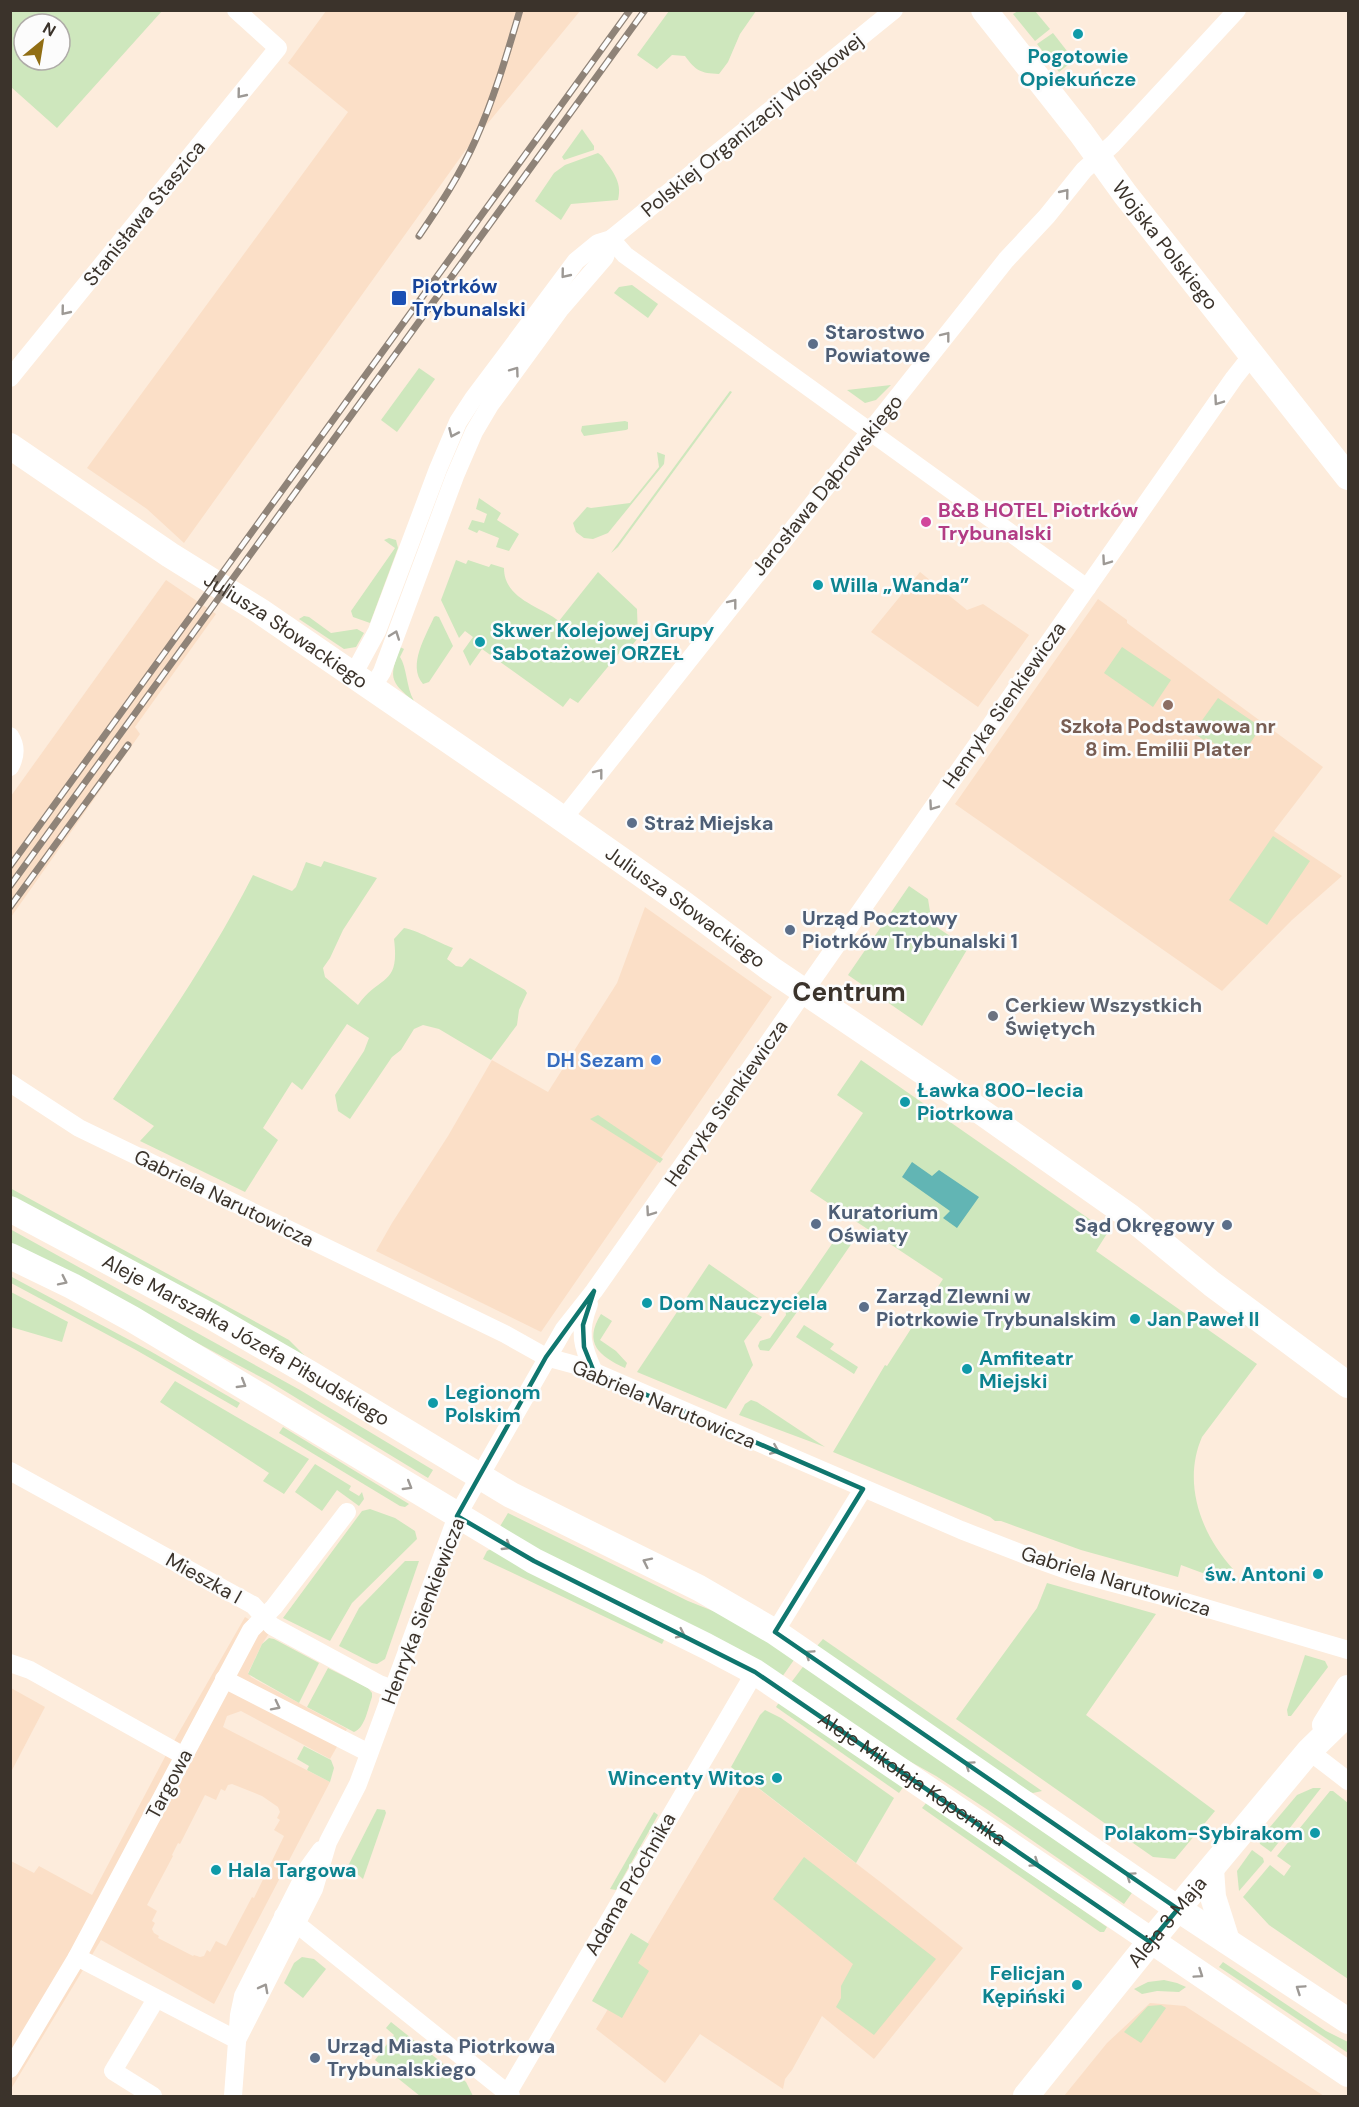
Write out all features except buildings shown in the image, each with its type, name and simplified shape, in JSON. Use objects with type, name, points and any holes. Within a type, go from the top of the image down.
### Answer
[{"type":"main road","name":"Wojska Polskiego","points":[[984,10],[1348,477]]},
{"type":"main road","name":"Juliusza Słowackiego","points":[[10,446],[363,682],[563,819],[804,992],[956,1094],[1129,1216],[1212,1284],[1348,1385]]},
{"type":"main road","name":"Aleje Marszałka Józefa Piłsudskiego","points":[[10,1209],[241,1334],[480,1476]]},
{"type":"main road","name":"Aleje Marszałka Józefa Piłsudskiego","points":[[10,1256],[142,1324],[457,1516]]},
{"type":"main road","points":[[480,1476],[528,1503],[699,1588],[775,1632],[1178,1909],[1348,2021]]},
{"type":"main road","name":"Aleje Mikołaja Kopernika","points":[[457,1516],[534,1562],[755,1672],[1150,1942],[1348,2074]]},
{"type":"main road","points":[[1310,1751],[1348,1688]]},
{"type":"main road","points":[[1310,1751],[1348,1713]]},
{"type":"main road","name":"Aleja 3 Maja","points":[[1026,2097],[1150,1942],[1310,1751]]},
{"type":"main road","points":[[1211,1869],[1213,1897],[1227,1941]]},
{"type":"street","name":"Stanisława Staszica","points":[[10,378],[278,48],[236,10]]},
{"type":"street","name":"Polskiej Organizacji Wojskowej","points":[[363,682],[377,631],[447,473],[458,422],[560,280],[586,251],[598,243],[611,239],[894,10]]},
{"type":"street","name":"Jarosława Dąbrowskiego","points":[[563,819],[1014,251],[1047,216],[1084,170],[1113,144],[1237,10]]},
{"type":"street","points":[[611,239],[625,255],[1088,588]]},
{"type":"street","name":"Henryka Sienkiewicza","points":[[233,2097],[237,2040],[290,1920],[308,1868],[328,1842],[358,1784],[457,1516],[546,1357],[1240,370],[1245,364],[1257,361]]},
{"type":"street","points":[[10,767],[16,752],[12,738]]},
{"type":"street","name":"Gabriela Narutowicza","points":[[10,1083],[80,1128],[505,1334],[546,1357],[579,1365],[977,1537],[1075,1572],[1348,1650]]},
{"type":"street","points":[[594,1291],[587,1307],[582,1333],[584,1347],[594,1372]]},
{"type":"street","name":"Mieszka I","points":[[10,1471],[253,1605],[272,1626],[379,1684],[393,1689]]},
{"type":"street","points":[[775,1632],[863,1489]]},
{"type":"street","name":"Targowa","points":[[10,2069],[77,1958],[253,1626],[274,1607],[347,1512]]},
{"type":"street","points":[[10,1663],[30,1670],[184,1756]]},
{"type":"street","name":"Adama Próchnika","points":[[508,2096],[755,1672]]},
{"type":"street","points":[[224,1679],[369,1753]]},
{"type":"street","points":[[1310,1751],[1348,1781]]},
{"type":"street","points":[[290,1920],[508,2096]]},
{"type":"street","points":[[77,1958],[237,2040]]},
{"type":"street","points":[[153,2097],[113,2071],[156,1999]]},
{"type":"highlighted area","points":[[594,1291],[583,1325],[584,1347],[594,1372],[863,1489],[775,1632],[1178,1909],[1150,1942],[755,1672],[534,1561],[457,1516],[546,1357]]},
{"type":"shaded area","points":[[326,11],[580,11],[465,151],[184,543],[147,509],[87,468],[348,112],[288,63]]},
{"type":"shaded area","points":[[920,572],[967,610],[983,604],[1029,635],[978,707],[871,632]]},
{"type":"shaded area","points":[[166,580],[216,614],[135,727],[140,734],[11,917],[11,796]]},
{"type":"shaded area","points":[[1098,599],[1127,620],[1127,623],[1323,767],[1274,831],[1342,876],[1292,920],[1222,991],[955,804]]},
{"type":"shaded area","points":[[645,907],[772,997],[541,1332],[376,1251],[448,1136],[492,1060],[548,1092],[617,983]]},
{"type":"shaded area","points":[[245,1617],[270,1632],[248,1673],[251,1677],[347,1729],[330,1759],[241,1711],[227,1716],[223,1727],[330,1782],[214,2004],[101,1940],[11,2089],[11,1861],[34,1873],[39,1866],[92,1895],[166,1755]],"holes":[[[232,1784],[262,1796],[278,1807],[280,1812],[277,1818],[280,1820],[274,1830],[284,1836],[254,1898],[252,1897],[226,1946],[216,1941],[210,1952],[207,1950],[204,1956],[200,1957],[193,1956],[158,1938],[159,1936],[152,1929],[155,1923],[152,1921],[157,1911],[147,1905],[205,1795],[216,1800],[221,1789],[225,1791],[228,1785]]]},
{"type":"shaded area","points":[[11,1688],[45,1707],[11,1772]]},
{"type":"shaded area","points":[[746,1779],[963,1948],[874,2059],[822,2016],[785,2079],[783,2089],[700,2034],[665,2083],[596,2029]]},
{"type":"shaded area","points":[[1150,2003],[1185,2006],[1324,2096],[1064,2096],[1107,2043]]},
{"type":"green space","points":[[11,10],[162,10],[162,11],[57,128],[11,87]]},
{"type":"green space","points":[[669,11],[756,11],[740,34],[728,62],[719,74],[699,70],[685,56],[672,55],[657,69],[637,55]]},
{"type":"green space","points":[[1018,11],[1035,11],[1050,29],[1035,41],[1013,14]]},
{"type":"green space","points":[[1053,33],[1074,60],[1059,72],[1037,44]]},
{"type":"green space","points":[[582,129],[594,146],[594,150],[564,160],[562,157]]},
{"type":"green space","points":[[598,153],[618,181],[618,200],[571,204],[561,220],[535,201],[554,173],[565,165]]},
{"type":"green space","points":[[632,285],[658,304],[648,318],[614,293],[619,287]]},
{"type":"green space","points":[[419,368],[435,379],[397,432],[381,420]]},
{"type":"green space","points":[[891,385],[876,400],[865,403],[847,390]]},
{"type":"green space","points":[[730,391],[732,392],[618,547],[611,553]]},
{"type":"green space","points":[[628,422],[626,430],[584,436],[581,431],[582,426]]},
{"type":"green space","points":[[657,452],[665,455],[664,464],[608,533],[593,539],[584,538],[576,532],[573,523],[587,507],[630,503],[659,467]]},
{"type":"green space","points":[[479,498],[501,513],[497,520],[519,534],[509,551],[496,547],[499,538],[479,530],[477,533],[468,529],[472,520],[484,523],[487,514],[476,509]]},
{"type":"green space","points":[[389,538],[396,540],[398,548],[370,623],[353,617],[351,611],[395,548],[384,540]]},
{"type":"green space","points":[[456,560],[466,564],[468,560],[489,567],[491,564],[504,568],[506,579],[516,594],[559,621],[598,572],[637,609],[638,638],[621,651],[578,703],[570,698],[563,707],[482,649],[470,666],[463,651],[473,637],[465,631],[459,638],[441,600]]},
{"type":"green space","points":[[304,616],[309,617],[331,633],[357,629],[364,633],[356,647],[344,649],[299,619]]},
{"type":"green space","points":[[436,616],[439,617],[453,646],[429,682],[423,684],[417,668],[417,659]]},
{"type":"green space","points":[[400,647],[404,649],[400,657],[414,701],[399,688],[394,677],[394,665]]},
{"type":"green space","points":[[1122,647],[1171,680],[1153,707],[1104,673]]},
{"type":"green space","points":[[1218,698],[1261,727],[1239,760],[1206,738],[1204,740],[1193,733]]},
{"type":"green space","points":[[1273,836],[1310,861],[1267,925],[1229,900]]},
{"type":"green space","points":[[324,861],[377,878],[343,930],[323,968],[325,977],[358,1005],[391,973],[395,954],[394,939],[404,928],[453,948],[447,959],[456,966],[462,967],[470,958],[527,993],[519,1010],[517,1025],[491,1060],[439,1029],[423,1025],[414,1029],[350,1119],[338,1111],[335,1095],[364,1051],[369,1038],[347,1024],[302,1090],[292,1082],[263,1128],[278,1140],[245,1192],[140,1141],[154,1126],[113,1099],[204,961],[253,875],[292,891],[296,887],[306,862],[321,867]]},
{"type":"green space","points":[[909,886],[928,899],[932,924],[968,948],[922,1026],[848,975]]},
{"type":"green space","points":[[861,1060],[1108,1232],[1096,1251],[1257,1364],[1202,1437],[1196,1454],[1194,1472],[1198,1507],[1212,1540],[1233,1569],[1224,1581],[1181,1565],[1178,1577],[1081,1550],[1001,1521],[995,1521],[833,1452],[885,1365],[887,1366],[943,1279],[810,1191],[863,1113],[837,1095]]},
{"type":"green space","points":[[598,1115],[663,1159],[660,1163],[590,1119]]},
{"type":"green space","points":[[10,1188],[289,1340],[305,1356],[11,1198]]},
{"type":"green space","points":[[10,1229],[300,1390],[433,1470],[428,1478],[270,1382],[11,1243]]},
{"type":"green space","points":[[838,1235],[852,1243],[812,1301],[807,1298],[769,1351],[760,1350],[758,1346],[760,1341],[770,1338],[786,1315],[785,1307],[801,1289]]},
{"type":"green space","points":[[709,1264],[758,1298],[750,1310],[762,1317],[744,1341],[753,1365],[726,1409],[637,1372]]},
{"type":"green space","points":[[10,1276],[150,1351],[240,1403],[237,1408],[136,1350],[11,1283]]},
{"type":"green space","points":[[11,1292],[68,1322],[62,1342],[11,1327]]},
{"type":"green space","points":[[601,1314],[612,1321],[600,1340],[616,1351],[627,1363],[625,1368],[608,1359],[596,1347],[594,1333]]},
{"type":"green space","points":[[804,1325],[834,1344],[830,1349],[858,1367],[854,1374],[796,1337]]},
{"type":"green space","points":[[175,1381],[309,1459],[284,1494],[263,1481],[269,1473],[160,1402]]},
{"type":"green space","points":[[751,1400],[825,1447],[739,1415],[745,1404]]},
{"type":"green space","points":[[283,1427],[409,1504],[405,1507],[400,1506],[279,1433]]},
{"type":"green space","points":[[315,1464],[351,1486],[349,1490],[359,1496],[362,1492],[364,1499],[359,1506],[337,1490],[322,1511],[295,1492]]},
{"type":"green space","points":[[370,1509],[395,1518],[415,1531],[417,1539],[352,1603],[330,1641],[283,1618],[362,1511]]},
{"type":"green space","points":[[508,1513],[688,1601],[718,1613],[796,1657],[782,1677],[569,1568],[499,1528]]},
{"type":"green space","points":[[491,1549],[665,1638],[662,1644],[483,1559],[487,1551]]},
{"type":"green space","points":[[405,1561],[419,1561],[385,1659],[377,1664],[372,1663],[339,1646],[359,1608]]},
{"type":"green space","points":[[1047,1583],[1156,1614],[1086,1715],[1215,1811],[1175,1859],[1153,1857],[956,1719],[1037,1608]]},
{"type":"green space","points":[[269,1638],[319,1663],[299,1703],[248,1674],[262,1644]]},
{"type":"green space","points":[[823,1639],[1042,1791],[1033,1793],[1027,1791],[817,1646]]},
{"type":"green space","points":[[1305,1655],[1325,1661],[1328,1667],[1291,1716],[1288,1716],[1287,1710]]},
{"type":"green space","points":[[805,1664],[1134,1890],[1124,1904],[988,1810],[936,1776],[884,1747],[790,1684]]},
{"type":"green space","points":[[328,1668],[368,1688],[372,1693],[363,1722],[354,1732],[307,1707]]},
{"type":"green space","points":[[780,1701],[904,1786],[899,1793],[776,1707]]},
{"type":"green space","points":[[765,1710],[781,1718],[894,1798],[856,1863],[731,1767]]},
{"type":"green space","points":[[304,1746],[331,1760],[334,1768],[330,1782],[307,1770],[309,1766],[297,1759]]},
{"type":"green space","points":[[1313,1788],[1321,1788],[1271,1852],[1260,1844],[1259,1840],[1297,1795]]},
{"type":"green space","points":[[1330,1791],[1348,1803],[1348,1979],[1269,1925],[1243,1897],[1270,1865],[1284,1876],[1291,1866],[1277,1856]]},
{"type":"green space","points":[[927,1802],[1107,1927],[1104,1932],[1100,1932],[922,1808]]},
{"type":"green space","points":[[377,1809],[385,1810],[386,1813],[363,1879],[348,1866]]},
{"type":"green space","points":[[654,1812],[658,1815],[616,1890],[610,1889]]},
{"type":"green space","points":[[1252,1850],[1263,1858],[1264,1862],[1239,1891],[1237,1871]]},
{"type":"green space","points":[[804,1857],[936,1959],[874,2035],[836,2007],[841,1998],[841,1986],[853,1964],[773,1899]]},
{"type":"green space","points":[[631,1933],[649,1944],[638,1963],[649,1971],[622,2018],[592,2001]]},
{"type":"green space","points":[[302,1957],[314,1959],[326,1969],[303,1998],[284,1983],[294,1963]]},
{"type":"green space","points":[[1223,1962],[1326,2031],[1348,2042],[1348,2053],[1219,1967]]},
{"type":"green space","points":[[1164,1980],[1186,1987],[1179,1992],[1157,1991],[1142,1994],[1134,1989],[1148,1982]]},
{"type":"green space","points":[[1161,2005],[1166,2008],[1141,2043],[1124,2032],[1148,2006]]},
{"type":"green space","points":[[391,2022],[466,2082],[473,2096],[420,2096],[375,2060],[394,2035],[386,2028]]},
{"type":"water","points":[[912,1162],[932,1176],[939,1170],[979,1197],[957,1228],[943,1218],[950,1211],[902,1177]]},
{"type":"railway","points":[[419,236],[456,178],[475,141],[494,93],[520,10]]},
{"type":"railway","points":[[10,866],[630,10]]},
{"type":"railway","points":[[10,886],[645,10]]},
{"type":"railway","points":[[10,907],[128,745]]},
{"type":"place","name":"Pogotowie Opiekuńcze","points":[[1078,34]]},
{"type":"place","name":"Piotrków Trybunalski","points":[[399,298]]},
{"type":"place","name":"Starostwo Powiatowe","points":[[813,344]]},
{"type":"place","name":"B&B HOTEL Piotrków Trybunalski","points":[[926,522]]},
{"type":"place","name":"Willa „Wanda”","points":[[818,585]]},
{"type":"place","name":"Skwer Kolejowej Grupy Sabotażowej ORZEŁ","points":[[480,642]]},
{"type":"place","name":"Szkoła Podstawowa nr 8 im. Emilii Plater","points":[[1168,705]]},
{"type":"place","name":"Straż Miejska","points":[[632,823]]},
{"type":"place","name":"Urząd Pocztowy Piotrków Trybunalski 1","points":[[790,930]]},
{"type":"place","name":"Cerkiew Wszystkich Świętych","points":[[993,1016]]},
{"type":"place","name":"DH Sezam","points":[[656,1060]]},
{"type":"place","name":"Ławka 800-lecia Piotrkowa","points":[[905,1102]]},
{"type":"place","name":"Kuratorium Oświaty","points":[[816,1224]]},
{"type":"place","name":"Sąd Okręgowy","points":[[1227,1225]]},
{"type":"place","name":"Dom Nauczyciela","points":[[647,1303]]},
{"type":"place","name":"Zarząd Zlewni w Piotrkowie Trybunalskim","points":[[864,1307]]},
{"type":"place","name":"Jan Paweł II","points":[[1135,1319]]},
{"type":"place","name":"Amfiteatr Miejski","points":[[967,1369]]},
{"type":"place","name":"Legionom Polskim","points":[[433,1403]]},
{"type":"place","name":"św. Antoni","points":[[1318,1574]]},
{"type":"place","name":"Wincenty Witos","points":[[777,1778]]},
{"type":"place","name":"Polakom-Sybirakom","points":[[1315,1833]]},
{"type":"place","name":"Hala Targowa","points":[[216,1870]]},
{"type":"place","name":"Felicjan Kępiński","points":[[1077,1985]]},
{"type":"place","name":"Urząd Miasta Piotrkowa Trybunalskiego","points":[[315,2058]]},
{"type":"district","name":"Centrum","points":[[849,992]]}]
